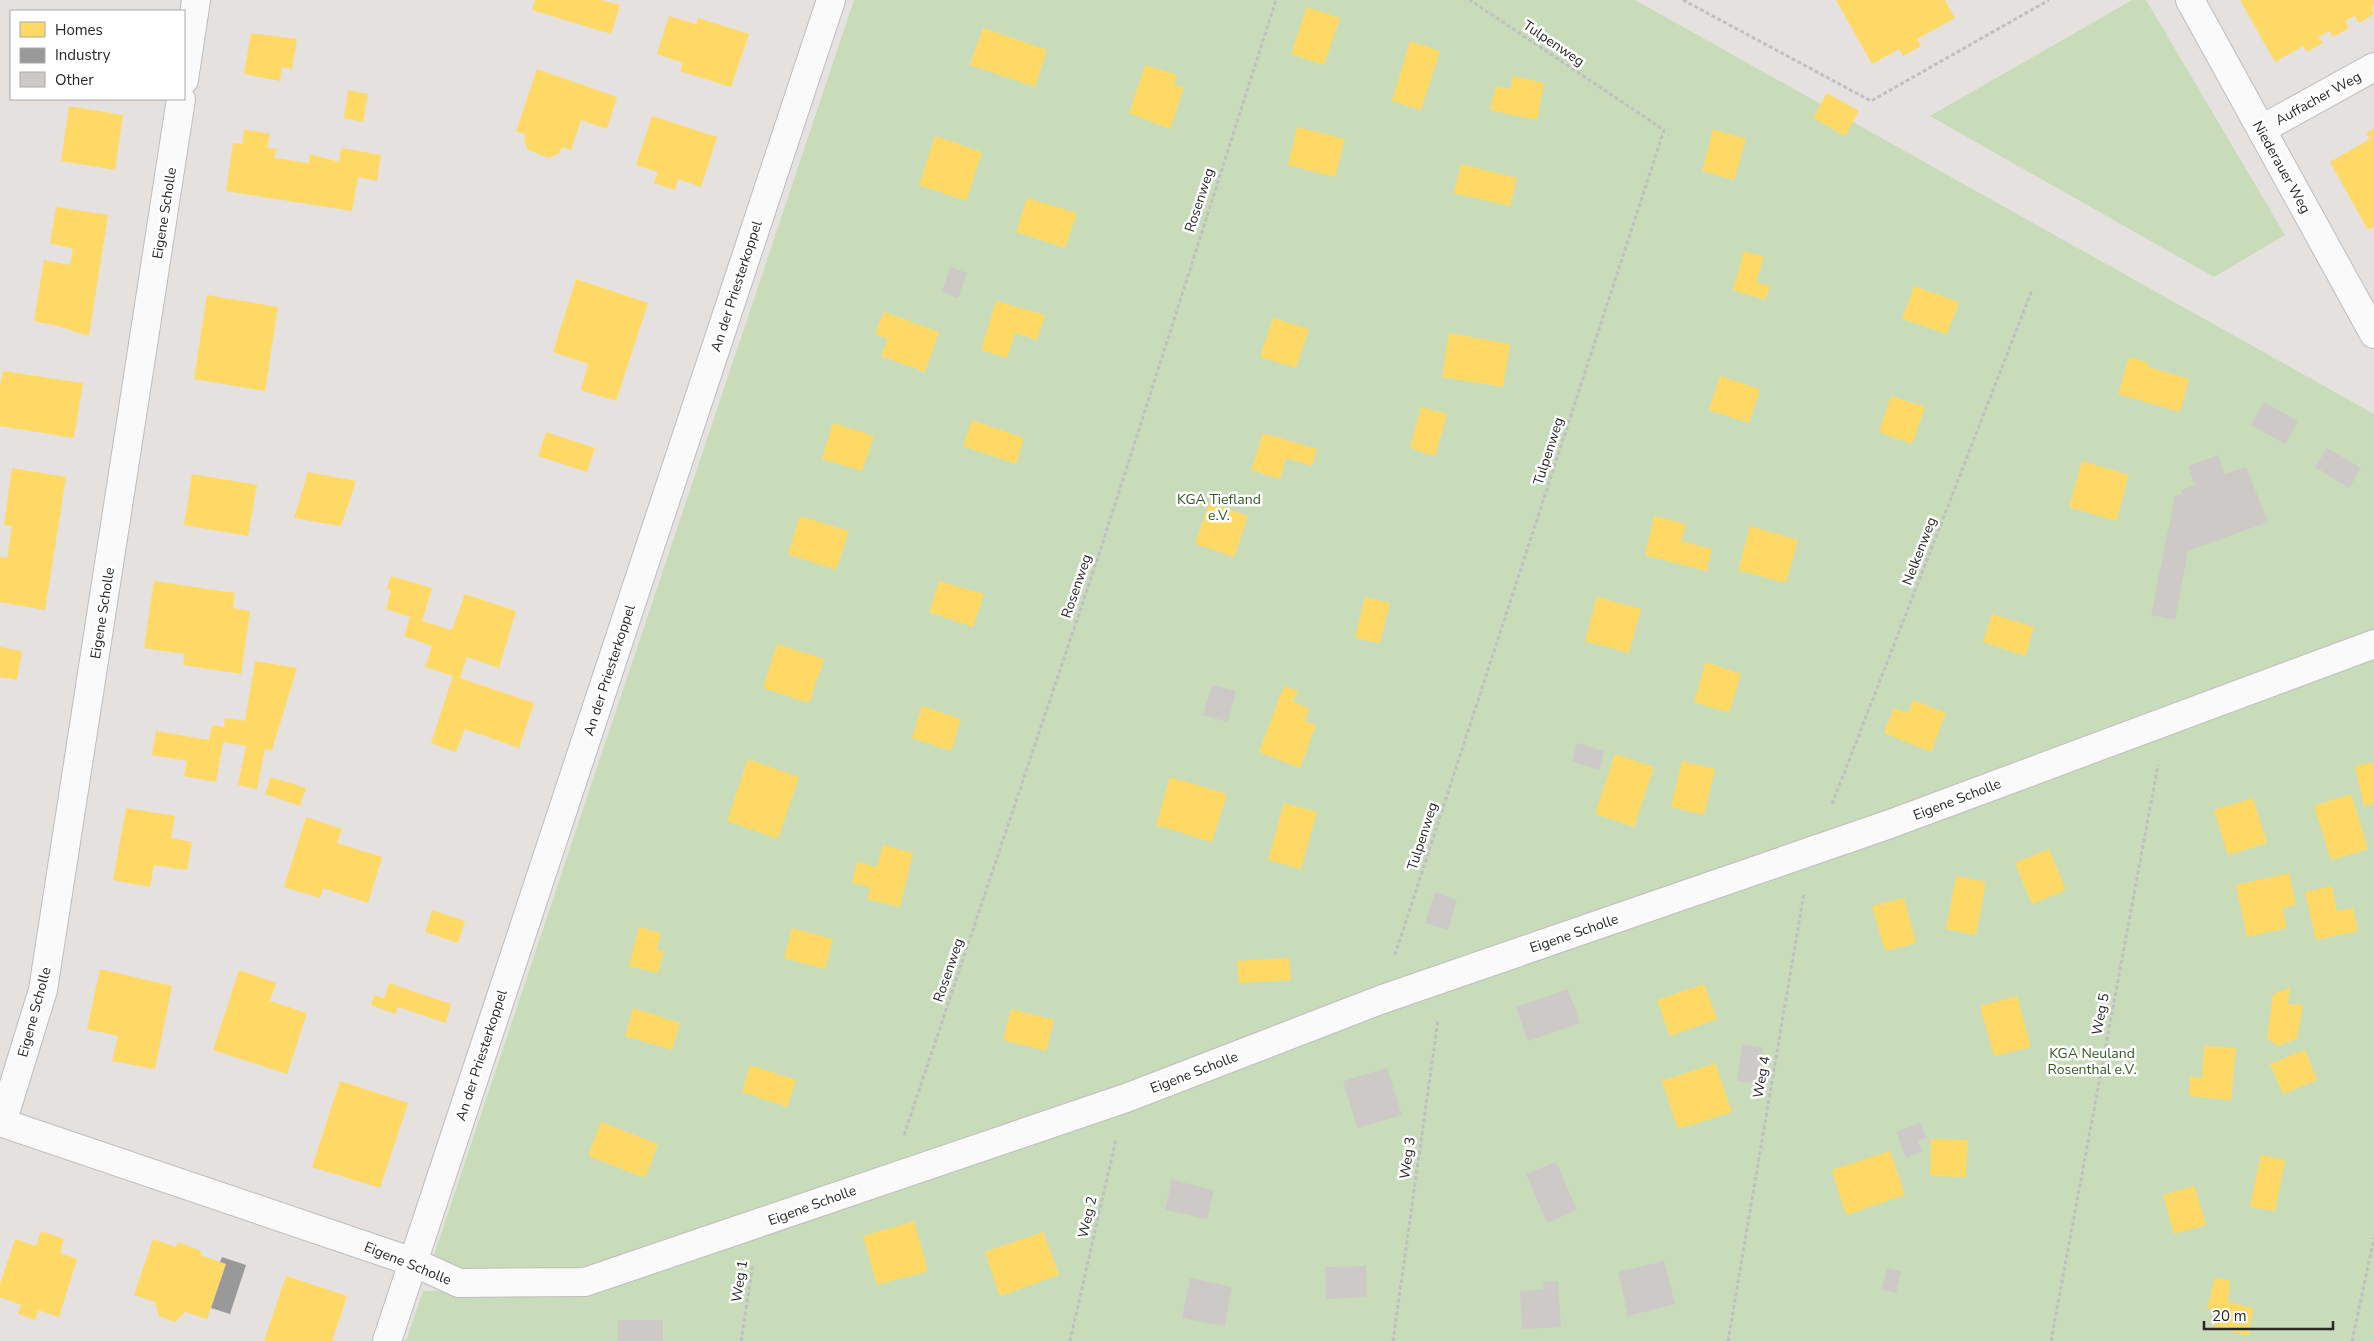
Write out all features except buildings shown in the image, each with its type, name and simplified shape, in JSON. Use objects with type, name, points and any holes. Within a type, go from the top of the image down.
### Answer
[{"type":"street","points":[[185,73],[196,0]]},
{"type":"street","name":"An der Priesterkoppel","points":[[387,1341],[831,0]]},
{"type":"street","name":"Niederauer Weg","points":[[2190,0],[2374,334]]},
{"type":"street","name":"Auffacher Weg","points":[[2262,129],[2374,67]]},
{"type":"street","name":"Eigene Scholle","points":[[181,100],[43,990],[1,1122],[413,1262],[459,1283],[585,1282],[759,1224],[892,1176],[1126,1098],[1380,1000],[1900,820],[2374,644]]},
{"type":"path","name":"Rosenweg","points":[[892,1176],[1103,542],[1276,0]]},
{"type":"path","name":"Tulpenweg","points":[[1380,1000],[1664,130],[1470,0]]},
{"type":"path","points":[[1683,0],[1871,102],[2049,0]]},
{"type":"path","name":"Nelkenweg","points":[[1826,820],[2032,290]]},
{"type":"path","name":"Weg 5","points":[[2051,1341],[2166,720]]},
{"type":"path","name":"Weg 4","points":[[1728,1341],[1804,891],[1826,820]]},
{"type":"path","name":"Weg 3","points":[[1393,1341],[1444,978]]},
{"type":"path","name":"Weg 2","points":[[1070,1341],[1126,1098]]},
{"type":"path","name":"Weg 1","points":[[741,1341],[759,1224]]},
{"type":"path","points":[[2352,1341],[2374,1238]]},
{"type":"green space","name":"KGA Tiefland e.V.","points":[[854,0],[1635,0],[2374,414],[2374,630],[1883,813],[1129,1085],[585,1271],[471,1273],[433,1258]]},
{"type":"green space","points":[[2132,0],[2146,0],[2285,235],[2214,277],[1930,116]]},
{"type":"green space","name":"KGA Neuland Rosenthal e.V.","points":[[2374,656],[2374,1341],[406,1341],[423,1291],[586,1290],[1384,1012]]}]
